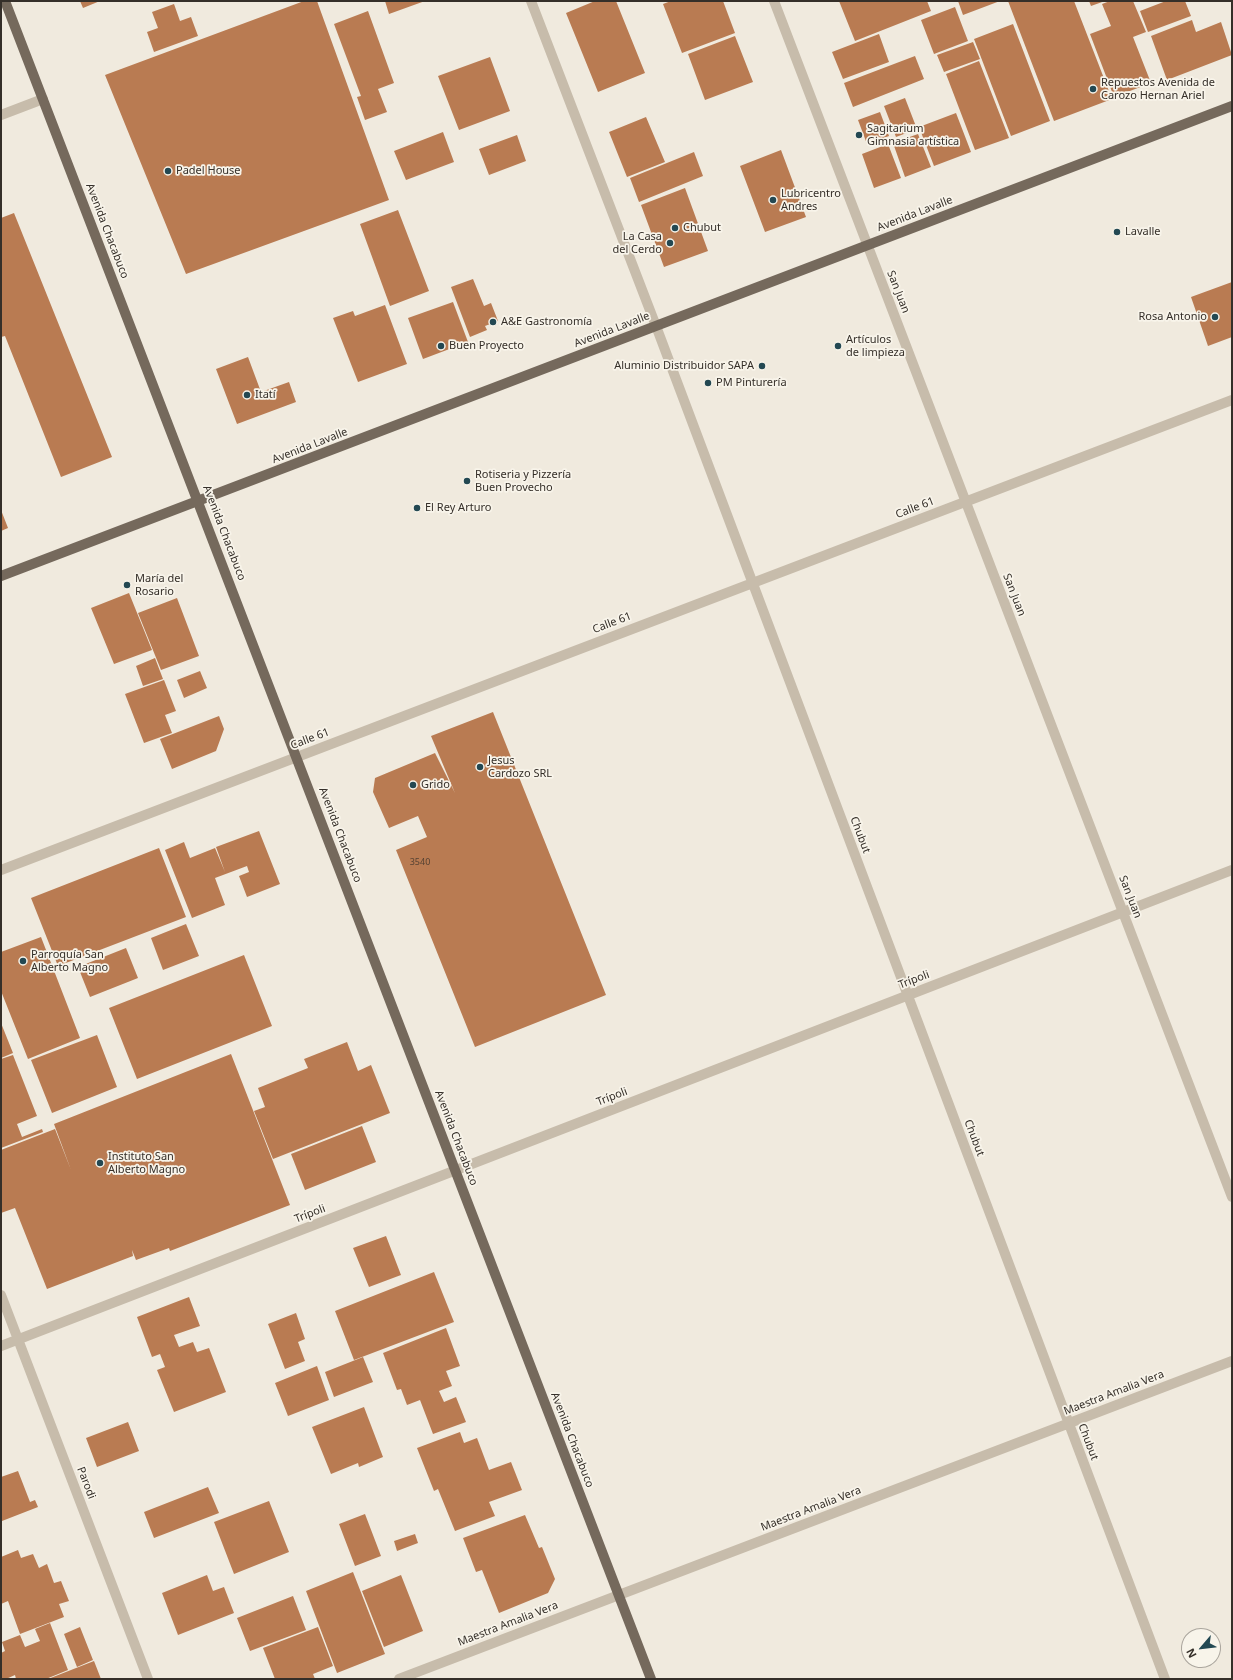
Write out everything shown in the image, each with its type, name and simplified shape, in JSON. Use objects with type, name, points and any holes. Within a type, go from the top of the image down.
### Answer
[{"type":"main road","name":"Avenida Chacabuco","points":[[5,1],[651,1679]]},
{"type":"main road","name":"Avenida Lavalle","points":[[1,576],[1232,106]]},
{"type":"street","name":"Chubut","points":[[531,1],[656,326],[1165,1679]]},
{"type":"street","name":"San Juan","points":[[774,1],[1232,1197]]},
{"type":"street","points":[[1,115],[43,99]]},
{"type":"street","name":"Calle 61","points":[[1,870],[1232,400]]},
{"type":"street","name":"Trípoli","points":[[1,1346],[1232,870]]},
{"type":"street","name":"Parodi","points":[[1,1295],[148,1679]]},
{"type":"street","name":"Maestra Amalia Vera","points":[[399,1679],[1232,1361]]},
{"type":"building","points":[[80,1],[100,1],[83,8]]},
{"type":"building","points":[[304,1],[317,1],[389,200],[186,274],[105,75]]},
{"type":"building","points":[[385,1],[425,1],[389,14]]},
{"type":"building","points":[[595,1],[616,1],[645,73],[598,92],[566,13]]},
{"type":"building","points":[[671,1],[723,1],[735,33],[682,53],[663,4]]},
{"type":"building","points":[[839,1],[927,1],[931,11],[855,41]]},
{"type":"building","points":[[958,1],[1000,1],[963,15]]},
{"type":"building","points":[[1008,1],[1074,1],[1112,99],[1054,121]]},
{"type":"building","points":[[1089,1],[1105,1],[1091,6]]},
{"type":"building","points":[[1110,1],[1133,1],[1146,32],[1133,37],[1151,83],[1114,97],[1090,34],[1111,26],[1102,4]]},
{"type":"building","points":[[1166,1],[1185,1],[1191,16],[1148,32],[1140,11]]},
{"type":"building","points":[[174,4],[180,21],[191,17],[198,36],[154,52],[147,32],[158,28],[152,12]]},
{"type":"building","points":[[955,7],[968,41],[934,54],[921,20]]},
{"type":"building","points":[[368,11],[394,83],[378,89],[387,112],[365,120],[357,97],[361,96],[334,24]]},
{"type":"building","points":[[1192,20],[1196,32],[1221,22],[1232,55],[1167,80],[1151,36]]},
{"type":"building","points":[[1013,24],[1050,121],[1011,136],[974,39]]},
{"type":"building","points":[[879,34],[889,62],[843,79],[832,52]]},
{"type":"building","points":[[735,36],[753,82],[705,100],[688,54]]},
{"type":"building","points":[[973,42],[980,59],[944,72],[937,55]]},
{"type":"building","points":[[915,56],[924,79],[853,107],[844,83]]},
{"type":"building","points":[[490,57],[510,111],[459,130],[438,76]]},
{"type":"building","points":[[979,61],[1009,138],[975,150],[946,74]]},
{"type":"building","points":[[905,98],[917,129],[896,137],[884,106]]},
{"type":"building","points":[[880,112],[889,136],[867,144],[858,120]]},
{"type":"building","points":[[956,113],[971,152],[934,166],[919,127]]},
{"type":"building","points":[[646,117],[665,162],[627,177],[609,132]]},
{"type":"building","points":[[443,132],[454,162],[406,180],[394,151]]},
{"type":"building","points":[[918,134],[931,167],[905,177],[893,143]]},
{"type":"building","points":[[517,135],[526,161],[489,175],[479,149]]},
{"type":"building","points":[[888,144],[901,178],[874,188],[862,154]]},
{"type":"building","points":[[781,150],[806,217],[765,232],[740,166]]},
{"type":"building","points":[[694,152],[703,176],[639,202],[630,178]]},
{"type":"building","name":"Chubut","points":[[685,188],[708,251],[664,267],[641,205]]},
{"type":"building","points":[[398,210],[429,291],[390,306],[360,224]]},
{"type":"building","points":[[14,213],[112,457],[61,477],[5,336],[1,337],[1,218]]},
{"type":"building","points":[[473,279],[484,306],[491,303],[498,321],[485,326],[487,330],[470,337],[451,287]]},
{"type":"building","name":"Rosa Antonio","points":[[1232,282],[1232,337],[1208,346],[1191,297]]},
{"type":"building","points":[[453,302],[468,342],[423,359],[408,318]]},
{"type":"building","points":[[385,305],[407,364],[358,382],[333,318],[353,311],[355,316]]},
{"type":"building","points":[[248,357],[261,392],[289,382],[296,402],[237,424],[216,369]]},
{"type":"building","points":[[1,510],[8,528],[1,531]]},
{"type":"building","points":[[129,593],[152,650],[114,664],[91,608]]},
{"type":"building","points":[[177,598],[199,656],[161,670],[138,613]]},
{"type":"building","points":[[155,658],[163,679],[143,686],[136,666]]},
{"type":"building","points":[[200,671],[207,688],[184,698],[177,680]]},
{"type":"building","points":[[164,680],[176,711],[165,715],[172,733],[144,743],[125,694]]},
{"type":"building","points":[[493,712],[606,995],[475,1047],[396,850],[427,837],[418,816],[389,828],[373,792],[375,778],[435,753],[455,793],[431,736]]},
{"type":"building","points":[[219,716],[224,729],[216,751],[172,769],[160,739]]},
{"type":"building","points":[[259,831],[280,884],[247,897],[239,876],[249,872],[247,866],[215,878],[225,905],[192,918],[165,850],[184,842],[190,858],[215,848],[225,872],[216,847]]},
{"type":"building","points":[[159,848],[186,917],[58,966],[31,898]]},
{"type":"building","points":[[186,924],[199,956],[163,970],[151,938]]},
{"type":"building","points":[[41,937],[80,1038],[28,1059],[1,991],[1,952]]},
{"type":"building","points":[[126,948],[138,978],[90,997],[78,967]]},
{"type":"building","points":[[244,955],[272,1026],[137,1079],[109,1008]]},
{"type":"building","points":[[1,1023],[13,1053],[1,1058]]},
{"type":"building","points":[[97,1035],[117,1087],[52,1113],[31,1060]]},
{"type":"building","points":[[347,1042],[358,1071],[371,1065],[390,1113],[273,1159],[254,1111],[265,1107],[258,1088],[308,1068],[304,1059]]},
{"type":"building","points":[[231,1054],[290,1205],[170,1251],[169,1248],[136,1260],[132,1250],[133,1256],[47,1289],[15,1208],[1,1213],[1,1150],[55,1129],[71,1170],[54,1124]]},
{"type":"building","points":[[13,1055],[37,1116],[17,1124],[22,1137],[42,1129],[43,1132],[1,1148],[1,1059]]},
{"type":"building","points":[[362,1126],[376,1162],[305,1190],[291,1154]]},
{"type":"building","points":[[386,1236],[401,1275],[369,1287],[353,1248]]},
{"type":"building","points":[[434,1272],[454,1322],[354,1360],[335,1311]]},
{"type":"building","points":[[189,1297],[200,1326],[174,1335],[179,1347],[193,1342],[197,1352],[209,1348],[226,1392],[174,1412],[157,1370],[165,1367],[160,1354],[152,1357],[137,1317]]},
{"type":"building","points":[[296,1313],[305,1339],[298,1342],[305,1361],[285,1369],[268,1324]]},
{"type":"building","points":[[446,1328],[460,1366],[446,1371],[452,1386],[439,1391],[444,1402],[456,1397],[466,1422],[433,1434],[420,1400],[407,1405],[401,1389],[397,1390],[383,1353]]},
{"type":"building","points":[[363,1357],[373,1382],[334,1397],[325,1372]]},
{"type":"building","points":[[317,1366],[329,1400],[288,1416],[275,1383]]},
{"type":"building","points":[[364,1407],[383,1457],[359,1467],[358,1463],[331,1474],[312,1427]]},
{"type":"building","points":[[128,1422],[139,1451],[97,1467],[86,1438]]},
{"type":"building","points":[[460,1432],[464,1443],[477,1438],[489,1470],[511,1462],[522,1490],[489,1502],[495,1516],[455,1531],[438,1489],[434,1491],[417,1448]]},
{"type":"building","points":[[18,1471],[30,1502],[35,1500],[38,1507],[2,1521],[1,1477]]},
{"type":"building","points":[[208,1487],[219,1513],[154,1538],[144,1512]]},
{"type":"building","points":[[269,1501],[289,1552],[234,1574],[214,1522]]},
{"type":"building","points":[[365,1514],[381,1556],[355,1566],[339,1524]]},
{"type":"building","points":[[525,1515],[539,1548],[542,1547],[555,1579],[548,1593],[499,1613],[482,1570],[476,1572],[463,1538]]},
{"type":"building","points":[[415,1534],[418,1543],[397,1551],[394,1541]]},
{"type":"building","points":[[18,1550],[21,1558],[33,1554],[39,1568],[47,1564],[54,1583],[61,1581],[69,1601],[59,1604],[64,1617],[20,1634],[8,1601],[1,1604],[1,1557]]},
{"type":"building","points":[[353,1572],[385,1654],[337,1673],[306,1591]]},
{"type":"building","points":[[207,1575],[213,1591],[224,1587],[234,1613],[178,1635],[162,1593]]},
{"type":"building","points":[[401,1575],[423,1631],[384,1647],[362,1591]]},
{"type":"building","points":[[293,1596],[306,1630],[250,1651],[237,1618]]},
{"type":"building","points":[[50,1623],[68,1670],[46,1679],[16,1679],[15,1675],[6,1679],[1,1679],[1,1653],[5,1651],[2,1642],[20,1635],[25,1647],[40,1641],[35,1629]]},
{"type":"building","points":[[80,1627],[93,1660],[77,1667],[64,1634]]},
{"type":"building","points":[[318,1627],[333,1666],[313,1674],[315,1679],[275,1679],[263,1648]]},
{"type":"building","points":[[94,1661],[101,1679],[48,1679]]},
{"type":"place","name":"Repuestos Avenida de Carozo Hernan Ariel","points":[[1093,89]]},
{"type":"place","name":"Sagitarium Gimnasia artística","points":[[859,135]]},
{"type":"place","name":"Padel House","points":[[168,171]]},
{"type":"place","name":"Lubricentro Andres","points":[[773,200]]},
{"type":"place","name":"Chubut","points":[[675,228]]},
{"type":"place","name":"Lavalle","points":[[1117,232]]},
{"type":"place","name":"La Casa del Cerdo","points":[[670,243]]},
{"type":"place","name":"Rosa Antonio","points":[[1215,317]]},
{"type":"place","name":"A&E Gastronomía","points":[[493,322]]},
{"type":"place","name":"Buen Proyecto","points":[[441,346]]},
{"type":"place","name":"Artículos de limpieza","points":[[838,346]]},
{"type":"place","name":"Aluminio Distribuidor SAPA","points":[[762,366]]},
{"type":"place","name":"PM Pinturería","points":[[708,383]]},
{"type":"place","name":"Itatí","points":[[247,395]]},
{"type":"place","name":"Rotiseria y Pizzería Buen Provecho","points":[[467,481]]},
{"type":"place","name":"El Rey Arturo","points":[[417,508]]},
{"type":"place","name":"María del Rosario","points":[[127,585]]},
{"type":"place","name":"Jesus Cardozo SRL","points":[[480,767]]},
{"type":"place","name":"Grido","points":[[413,785]]},
{"type":"place","name":"Parroquía San Alberto Magno","points":[[23,961]]},
{"type":"place","name":"Instituto San Alberto Magno","points":[[100,1163]]}]
